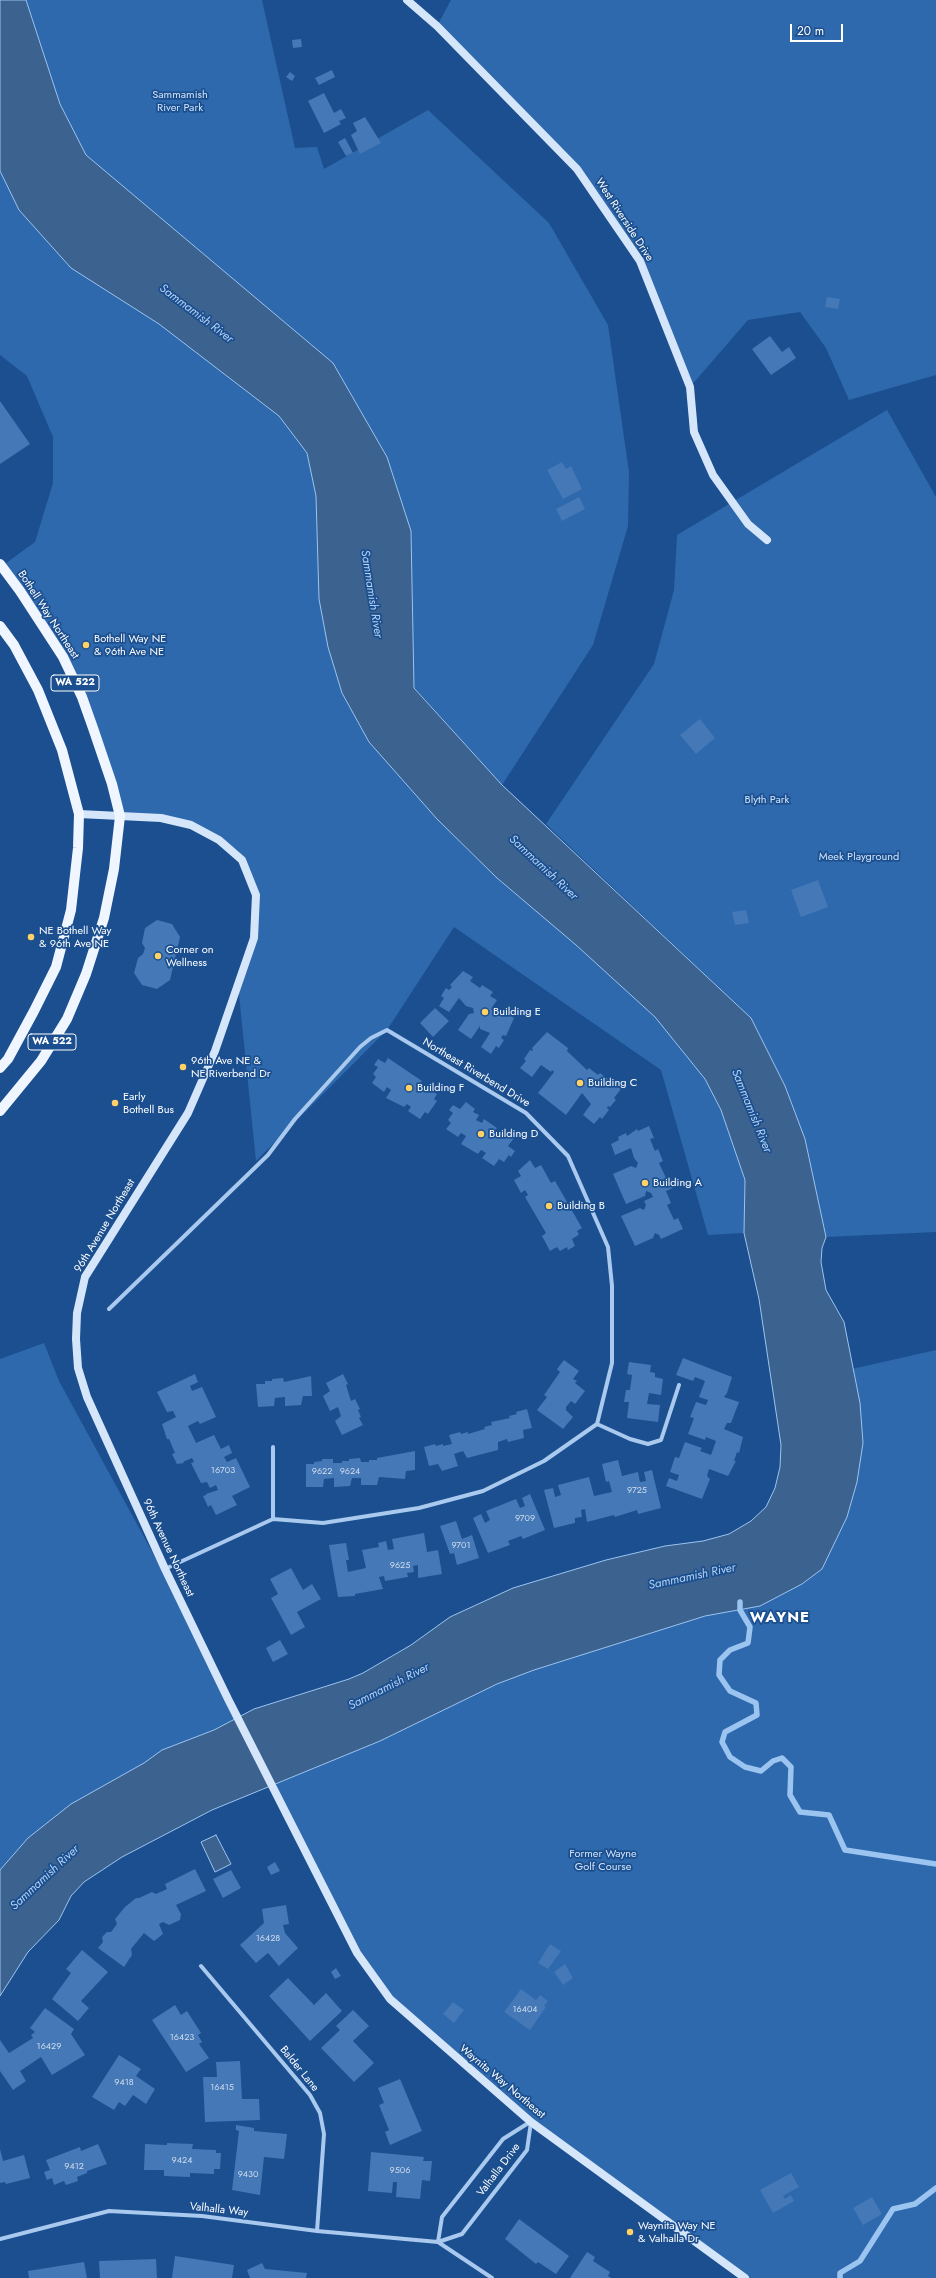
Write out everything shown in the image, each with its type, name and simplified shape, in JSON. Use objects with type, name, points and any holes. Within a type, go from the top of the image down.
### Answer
[{"type":"main road","name":"West Riverside Drive","points":[[407,0],[437,26],[577,168],[640,260],[690,388],[694,432],[713,475],[748,524],[767,540]]},
{"type":"main road","name":"Bothell Way Northeast","points":[[0,564],[20,591],[63,657],[93,728],[112,784],[120,816]]},
{"type":"main road","name":"WA 522","points":[[0,626],[14,645],[38,690],[62,750],[79,814],[78,848],[71,910],[56,967],[8,1059],[0,1068]]},
{"type":"main road","name":"96th Avenue Northeast","points":[[79,814],[161,818],[191,825],[219,840],[242,860],[256,895],[254,938],[216,1051],[188,1112],[85,1277],[77,1313],[76,1339],[78,1368],[87,1397],[165,1569],[304,1850]]},
{"type":"main road","name":"WA 522","points":[[0,1111],[41,1061],[67,1019],[86,974],[106,910],[114,868],[120,816]]},
{"type":"main road","name":"Waynita Way Northeast","points":[[304,1850],[357,1953],[390,1999],[531,2122],[744,2278]]},
{"type":"street","name":"Northeast Riverbend Drive","points":[[109,1309],[268,1155],[295,1119],[360,1047],[371,1038],[387,1030],[526,1113],[568,1156],[608,1247],[612,1286],[612,1363],[597,1424]]},
{"type":"street","points":[[165,1569],[273,1519],[323,1522],[419,1508],[483,1491],[544,1461],[597,1424],[630,1439],[648,1444],[661,1440],[679,1385]]},
{"type":"street","points":[[273,1447],[273,1519]]},
{"type":"street","name":"Balder Lane","points":[[201,1966],[310,2095],[320,2113],[324,2134],[317,2231]]},
{"type":"street","name":"Valhalla Drive","points":[[531,2122],[527,2150],[462,2234],[438,2242],[442,2217],[503,2139],[531,2122]]},
{"type":"street","name":"Valhalla Way","points":[[0,2239],[109,2212],[202,2216],[317,2231],[438,2242]]},
{"type":"street","points":[[438,2242],[492,2278]]},
{"type":"green space","name":"Sammamish River Park","points":[[26,0],[262,0],[295,148],[317,147],[324,169],[428,110],[549,223],[608,325],[629,472],[628,526],[593,645],[502,785],[414,687],[411,531],[387,457],[333,363],[86,155],[60,104]]},
{"type":"green space","points":[[451,0],[936,0],[936,375],[849,400],[826,348],[800,312],[748,320],[690,387],[640,261],[577,169],[437,26]]},
{"type":"green space","points":[[0,171],[19,210],[71,268],[159,324],[279,416],[307,453],[316,496],[319,599],[342,693],[369,742],[437,819],[497,878],[576,945],[655,1017],[705,1079],[721,1110],[745,1180],[744,1233],[708,1235],[661,1070],[454,927],[387,1030],[256,1161],[238,985],[254,938],[256,895],[242,860],[191,825],[120,816],[82,697],[2,566],[35,542],[53,483],[53,437],[27,376],[0,355]]},
{"type":"green space","name":"Blyth Park","points":[[887,410],[936,497],[936,1232],[826,1237],[805,1139],[785,1086],[751,1018],[546,824],[654,664],[674,590],[677,535]]},
{"type":"green space","points":[[44,1343],[59,1381],[259,1748],[0,1933],[0,1359]]},
{"type":"green space","name":"Former Wayne Golf Course","points":[[936,1350],[936,2278],[745,2278],[531,2122],[390,1999],[357,1953],[304,1850],[261,1751],[709,1564],[813,1495],[852,1369]]},
{"type":"water","name":"Sammamish River","points":[[0,0],[26,0],[60,104],[86,155],[333,363],[387,457],[411,531],[414,688],[502,785],[751,1018],[785,1086],[805,1139],[826,1237],[822,1248],[821,1262],[826,1290],[844,1322],[860,1403],[863,1443],[857,1482],[847,1517],[822,1569],[802,1584],[760,1606],[705,1616],[534,1670],[497,1684],[380,1741],[212,1810],[122,1857],[84,1882],[71,1896],[59,1920],[28,1952],[0,1996],[0,1870],[28,1838],[71,1804],[144,1763],[162,1750],[214,1730],[254,1709],[349,1679],[363,1673],[411,1645],[450,1617],[513,1588],[606,1560],[665,1546],[703,1541],[729,1534],[751,1521],[766,1507],[775,1488],[780,1467],[781,1445],[759,1299],[744,1233],[745,1180],[721,1110],[705,1079],[655,1017],[576,945],[497,878],[437,819],[369,742],[342,693],[328,647],[319,599],[316,496],[307,453],[279,416],[159,324],[71,268],[19,210],[0,171]]},
{"type":"water","points":[[216,1835],[231,1864],[215,1872],[201,1842]]},
{"type":"building","points":[[301,39],[302,47],[293,48],[292,40]]},
{"type":"building","points":[[332,70],[335,77],[319,85],[315,78]]},
{"type":"building","points":[[290,72],[295,76],[292,81],[286,77]]},
{"type":"building","points":[[324,93],[334,113],[341,109],[346,118],[339,121],[341,124],[324,133],[308,101]]},
{"type":"building","points":[[365,117],[381,143],[360,154],[351,135],[357,131],[353,123]]},
{"type":"building","points":[[345,138],[353,153],[346,156],[338,142]]},
{"type":"building","points":[[827,297],[840,299],[838,309],[825,307]]},
{"type":"building","points":[[770,336],[782,352],[789,347],[796,358],[771,375],[752,349]]},
{"type":"building","points":[[0,401],[30,444],[0,464]]},
{"type":"building","points":[[562,462],[566,469],[571,466],[582,489],[563,499],[547,470]]},
{"type":"building","points":[[579,497],[585,509],[562,521],[556,509]]},
{"type":"building","points":[[700,719],[715,738],[696,754],[680,735]]},
{"type":"building","points":[[818,880],[828,907],[801,917],[791,890]]},
{"type":"building","points":[[746,910],[749,923],[735,925],[732,912]]},
{"type":"building","name":"Corner on Wellness","points":[[157,920],[172,924],[180,937],[170,980],[157,989],[142,985],[134,973],[138,958],[143,954],[145,948],[142,943],[145,928]]},
{"type":"building","name":"Building E","points":[[463,971],[473,977],[470,981],[480,988],[482,985],[493,992],[490,996],[497,1000],[491,1009],[502,1016],[504,1012],[514,1018],[506,1036],[503,1035],[501,1038],[504,1040],[499,1048],[496,1046],[491,1054],[481,1047],[490,1033],[480,1029],[480,1026],[471,1039],[458,1030],[469,1014],[474,1013],[473,1008],[466,1006],[459,998],[449,1012],[439,1006],[444,998],[441,996],[446,988],[449,990],[452,987],[450,985]]},
{"type":"building","points":[[435,1008],[449,1021],[433,1037],[420,1023]]},
{"type":"building","name":"Building C","points":[[547,1032],[568,1048],[567,1051],[587,1070],[589,1068],[598,1075],[600,1073],[621,1089],[614,1098],[616,1100],[610,1107],[608,1106],[607,1108],[609,1110],[602,1119],[600,1117],[594,1124],[583,1115],[591,1104],[582,1093],[566,1115],[538,1093],[554,1072],[552,1070],[551,1072],[541,1065],[532,1077],[520,1068],[526,1061],[524,1059],[530,1050],[533,1051],[532,1048]]},
{"type":"building","name":"Building F","points":[[388,1058],[422,1081],[420,1083],[437,1094],[434,1099],[437,1101],[428,1114],[425,1112],[420,1119],[408,1111],[411,1107],[407,1104],[404,1107],[386,1098],[391,1090],[387,1087],[384,1092],[372,1083],[376,1077],[373,1074],[378,1067],[374,1065],[378,1059],[385,1063]]},
{"type":"building","name":"Building D","points":[[466,1102],[475,1109],[473,1112],[479,1115],[476,1120],[482,1123],[484,1119],[497,1128],[495,1130],[501,1135],[504,1131],[514,1138],[508,1146],[515,1151],[511,1157],[509,1155],[504,1162],[499,1159],[494,1166],[482,1158],[486,1153],[481,1150],[478,1154],[461,1144],[466,1136],[461,1133],[458,1137],[446,1129],[451,1123],[448,1120],[453,1113],[449,1110],[453,1105],[460,1109]]},
{"type":"building","name":"Building A","points":[[649,1126],[654,1138],[650,1139],[655,1151],[658,1149],[663,1161],[659,1163],[666,1178],[670,1176],[675,1187],[666,1191],[671,1203],[667,1205],[674,1220],[678,1218],[683,1229],[661,1239],[659,1235],[655,1233],[653,1238],[635,1246],[621,1216],[640,1208],[644,1210],[646,1205],[644,1201],[653,1197],[651,1193],[646,1191],[645,1196],[626,1204],[613,1174],[631,1166],[636,1168],[638,1163],[634,1158],[631,1148],[615,1155],[611,1144],[619,1140],[618,1137],[626,1133],[627,1136],[637,1129],[638,1131]]},
{"type":"building","name":"Building B","points":[[530,1160],[535,1168],[541,1165],[551,1183],[555,1181],[582,1228],[577,1231],[579,1234],[572,1239],[575,1246],[568,1250],[567,1247],[560,1251],[557,1247],[550,1251],[542,1236],[546,1233],[525,1197],[528,1195],[525,1190],[521,1193],[514,1180],[521,1176],[518,1171]]},
{"type":"building","points":[[683,1358],[732,1377],[727,1393],[724,1397],[739,1402],[731,1423],[727,1423],[724,1429],[743,1437],[739,1453],[737,1452],[734,1461],[736,1461],[728,1476],[709,1469],[707,1476],[710,1479],[702,1499],[666,1486],[669,1478],[677,1481],[679,1475],[670,1472],[675,1457],[679,1458],[685,1442],[702,1448],[700,1451],[711,1455],[716,1441],[706,1437],[705,1440],[688,1434],[694,1418],[690,1417],[696,1402],[706,1405],[708,1400],[699,1397],[705,1381],[695,1377],[693,1381],[676,1375]]},
{"type":"building","points":[[564,1360],[579,1371],[573,1379],[577,1381],[575,1383],[585,1391],[575,1404],[571,1401],[566,1407],[566,1410],[573,1417],[563,1429],[537,1410],[547,1397],[544,1395],[560,1372],[557,1369]]},
{"type":"building","points":[[629,1362],[651,1365],[650,1372],[655,1373],[655,1377],[663,1379],[661,1395],[649,1393],[647,1404],[660,1405],[658,1422],[627,1418],[629,1402],[624,1402],[626,1390],[630,1390],[632,1375],[627,1374]]},
{"type":"building","points":[[195,1374],[198,1382],[190,1386],[192,1391],[202,1387],[216,1417],[200,1424],[198,1421],[188,1426],[196,1443],[214,1435],[221,1449],[229,1445],[232,1453],[224,1457],[227,1462],[236,1458],[250,1487],[232,1496],[237,1505],[216,1515],[211,1505],[208,1507],[203,1496],[218,1490],[216,1485],[210,1488],[207,1482],[201,1483],[191,1463],[194,1462],[192,1458],[183,1462],[184,1463],[177,1464],[172,1454],[175,1453],[169,1439],[167,1439],[162,1424],[176,1417],[173,1411],[167,1412],[157,1392]]},
{"type":"building","points":[[343,1374],[348,1384],[346,1385],[351,1401],[355,1399],[360,1409],[358,1410],[361,1417],[359,1418],[363,1425],[342,1435],[335,1421],[341,1416],[338,1407],[330,1411],[323,1396],[330,1391],[326,1383]]},
{"type":"building","points":[[311,1376],[312,1396],[303,1396],[301,1405],[285,1406],[285,1397],[275,1398],[274,1406],[258,1407],[256,1384],[265,1384],[265,1381],[272,1381],[272,1379],[283,1378],[284,1382]]},
{"type":"building","points":[[527,1409],[532,1428],[523,1430],[524,1438],[508,1442],[507,1439],[498,1442],[498,1450],[467,1458],[463,1451],[454,1454],[458,1466],[442,1471],[438,1464],[429,1466],[424,1447],[435,1444],[436,1446],[443,1444],[443,1446],[452,1444],[449,1435],[460,1432],[461,1434],[468,1432],[468,1434],[485,1429],[484,1427],[492,1425],[491,1422],[510,1418],[509,1416],[517,1414],[516,1412]]},
{"type":"building","points":[[415,1451],[415,1470],[406,1471],[405,1479],[379,1477],[377,1485],[361,1485],[361,1478],[352,1478],[350,1486],[334,1487],[334,1478],[324,1479],[323,1487],[306,1487],[306,1464],[314,1464],[314,1462],[322,1461],[322,1459],[333,1459],[333,1463],[342,1463],[342,1461],[349,1461],[349,1459],[360,1458],[361,1462],[369,1462],[369,1460],[377,1460],[377,1458]]},
{"type":"building","points":[[618,1460],[622,1476],[638,1472],[640,1482],[646,1481],[644,1472],[652,1470],[661,1508],[638,1514],[637,1510],[615,1517],[614,1515],[587,1522],[585,1509],[581,1510],[582,1517],[575,1518],[575,1523],[554,1528],[544,1490],[553,1488],[555,1497],[561,1495],[558,1485],[589,1477],[594,1496],[612,1492],[609,1481],[606,1482],[602,1464]]},
{"type":"building","points":[[530,1494],[545,1530],[523,1539],[521,1536],[508,1541],[510,1545],[488,1553],[473,1518],[481,1514],[485,1523],[490,1520],[486,1511],[516,1499],[520,1508],[525,1506],[522,1498]]},
{"type":"building","points":[[456,1521],[462,1539],[472,1535],[479,1558],[457,1565],[454,1553],[450,1554],[440,1526]]},
{"type":"building","points":[[424,1533],[427,1552],[438,1550],[442,1574],[418,1578],[418,1565],[413,1566],[414,1572],[407,1573],[408,1577],[385,1581],[384,1576],[379,1577],[383,1589],[355,1594],[355,1596],[338,1597],[329,1545],[346,1543],[349,1560],[346,1560],[348,1572],[366,1568],[362,1550],[379,1547],[378,1543],[386,1541],[388,1550],[394,1549],[392,1539]]},
{"type":"building","points":[[291,1568],[303,1590],[312,1584],[321,1599],[297,1612],[305,1627],[291,1635],[271,1598],[278,1594],[270,1579]]},
{"type":"building","points":[[280,1640],[288,1654],[273,1662],[266,1648]]},
{"type":"building","points":[[275,1862],[280,1871],[271,1875],[267,1867]]},
{"type":"building","points":[[195,1869],[206,1891],[176,1905],[181,1914],[180,1920],[169,1925],[163,1922],[159,1924],[163,1934],[154,1941],[144,1933],[131,1949],[132,1955],[124,1967],[98,1948],[103,1942],[102,1937],[107,1932],[111,1932],[117,1924],[115,1919],[125,1907],[136,1898],[152,1892],[156,1894],[167,1889],[165,1884]]},
{"type":"building","points":[[231,1870],[241,1888],[223,1898],[213,1879]]},
{"type":"building","points":[[286,1905],[289,1924],[283,1925],[285,1933],[298,1948],[279,1966],[268,1953],[256,1963],[240,1945],[264,1923],[262,1909]]},
{"type":"building","points":[[550,1944],[561,1951],[548,1969],[538,1963]]},
{"type":"building","points":[[82,1950],[108,1972],[81,2001],[89,2008],[78,2021],[52,1999],[71,1973],[66,1969]]},
{"type":"building","points":[[565,1964],[573,1978],[563,1985],[554,1972]]},
{"type":"building","points":[[336,1968],[341,1976],[335,1979],[331,1972]]},
{"type":"building","points":[[288,1978],[314,2005],[326,1993],[342,2011],[310,2041],[269,1996]]},
{"type":"building","points":[[521,1989],[536,2000],[540,1995],[548,2001],[544,2006],[546,2007],[530,2030],[504,2012]]},
{"type":"building","points":[[453,2002],[464,2010],[454,2023],[443,2014]]},
{"type":"building","points":[[175,2005],[181,2015],[187,2011],[201,2033],[198,2035],[202,2042],[199,2044],[209,2058],[186,2072],[152,2020]]},
{"type":"building","points":[[45,2008],[74,2029],[71,2034],[85,2055],[52,2075],[41,2057],[20,2071],[26,2081],[13,2090],[0,2071],[0,2040],[9,2053],[33,2038],[31,2035],[35,2032],[30,2028]]},
{"type":"building","points":[[353,2010],[369,2026],[353,2041],[374,2063],[354,2082],[321,2048],[340,2030],[336,2026]]},
{"type":"building","points":[[119,2055],[141,2069],[136,2076],[155,2089],[146,2104],[133,2095],[125,2106],[119,2102],[114,2110],[92,2097]]},
{"type":"building","points":[[240,2061],[242,2099],[259,2099],[260,2120],[205,2122],[203,2077],[217,2077],[216,2062]]},
{"type":"building","points":[[400,2079],[422,2131],[390,2145],[385,2132],[389,2130],[379,2105],[384,2103],[378,2088]]},
{"type":"building","points":[[236,2125],[254,2128],[254,2131],[287,2134],[284,2159],[264,2157],[260,2195],[232,2190],[239,2131],[236,2130]]},
{"type":"building","points":[[167,2143],[193,2144],[192,2149],[216,2150],[216,2153],[221,2153],[220,2169],[214,2169],[214,2174],[190,2173],[190,2177],[164,2176],[164,2170],[144,2170],[145,2144],[167,2145]]},
{"type":"building","points":[[98,2144],[107,2164],[87,2171],[87,2173],[77,2177],[78,2181],[66,2185],[64,2181],[54,2185],[52,2178],[47,2180],[44,2172],[50,2170],[46,2160],[80,2147],[81,2151]]},
{"type":"building","points":[[0,2149],[3,2161],[24,2155],[30,2178],[6,2184],[5,2182],[0,2183]]},
{"type":"building","points":[[371,2152],[424,2157],[423,2161],[432,2161],[430,2181],[422,2180],[420,2199],[396,2197],[397,2182],[393,2182],[392,2193],[368,2191]]},
{"type":"building","points":[[791,2173],[799,2187],[783,2196],[785,2199],[791,2195],[794,2201],[773,2213],[760,2190]]},
{"type":"building","points":[[872,2197],[882,2214],[863,2225],[853,2208]]},
{"type":"building","points":[[519,2219],[569,2256],[556,2274],[538,2262],[536,2264],[505,2239]]},
{"type":"building","points":[[587,2252],[595,2257],[593,2261],[610,2272],[608,2276],[611,2278],[570,2278]]},
{"type":"building","points":[[175,2256],[234,2265],[232,2278],[172,2278]]},
{"type":"building","points":[[156,2259],[157,2278],[100,2278],[99,2261]]},
{"type":"building","points":[[84,2262],[87,2278],[29,2278],[28,2271]]},
{"type":"building","points":[[262,2263],[265,2269],[307,2273],[306,2278],[250,2278],[247,2270]]},
{"type":"waterway","points":[[740,1602],[740,1610],[750,1627],[748,1643],[730,1650],[720,1660],[719,1675],[730,1691],[756,1703],[757,1715],[725,1732],[722,1742],[730,1757],[745,1767],[761,1771],[773,1761],[782,1758],[791,1767],[790,1795],[800,1812],[829,1815],[845,1850],[936,1864]]},
{"type":"waterway","points":[[840,2278],[840,2273],[860,2261],[893,2209],[915,2204],[936,2188]]},
{"type":"place","name":"Bothell Way NE & 96th Ave NE","points":[[86,645]]},
{"type":"place","name":"NE Bothell Way & 96th Ave NE","points":[[31,937]]},
{"type":"place","name":"Corner on Wellness","points":[[158,956]]},
{"type":"place","name":"Building E","points":[[485,1012]]},
{"type":"place","name":"96th Ave NE & NE Riverbend Dr","points":[[183,1067]]},
{"type":"place","name":"Building C","points":[[580,1083]]},
{"type":"place","name":"Building F","points":[[409,1088]]},
{"type":"place","name":"Early Bothell Bus","points":[[115,1103]]},
{"type":"place","name":"Building D","points":[[481,1134]]},
{"type":"place","name":"Building A","points":[[645,1183]]},
{"type":"place","name":"Building B","points":[[549,1206]]},
{"type":"place","name":"Waynita Way NE & Valhalla Dr","points":[[630,2232]]},
{"type":"district","name":"WAYNE","points":[[780,1618]]},
{"type":"park label","name":"Meek Playground","points":[[859,857]]}]
